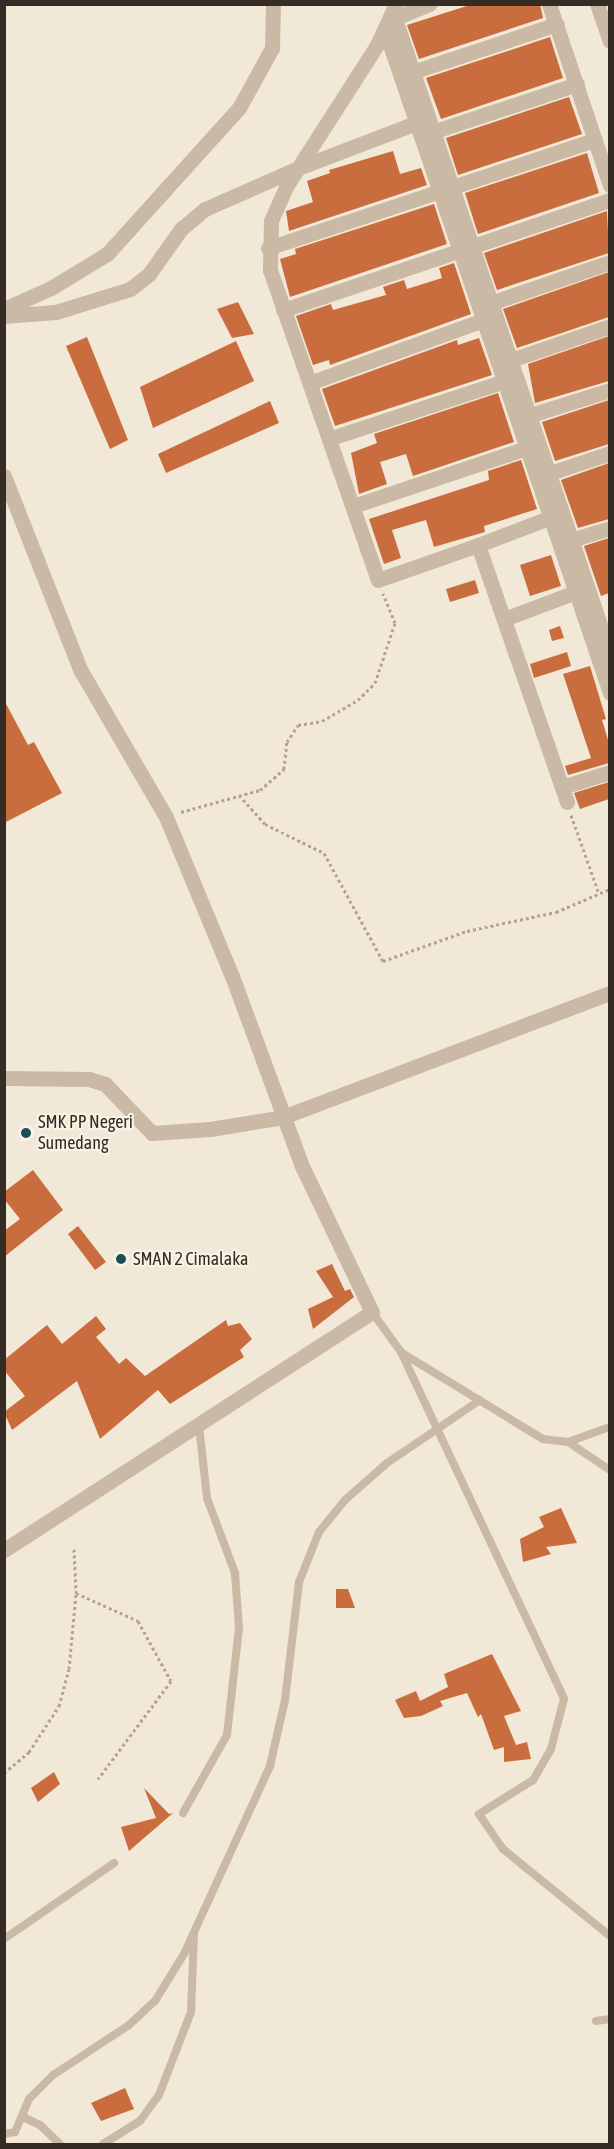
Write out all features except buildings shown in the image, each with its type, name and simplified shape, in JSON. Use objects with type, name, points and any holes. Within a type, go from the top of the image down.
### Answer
[{"type":"street","points":[[4,309],[51,288],[107,254],[239,108],[272,48],[273,4]]},
{"type":"street","points":[[394,12],[429,4]]},
{"type":"street","points":[[549,4],[609,185]]},
{"type":"street","points":[[597,4],[609,36]]},
{"type":"street","points":[[394,12],[298,168],[271,221],[268,248],[270,270],[283,310],[312,382],[378,580],[556,515]]},
{"type":"street","points":[[394,12],[406,73],[424,127],[581,590],[596,610],[609,654]]},
{"type":"street","points":[[406,73],[557,24]]},
{"type":"street","points":[[385,30],[406,73]]},
{"type":"street","points":[[4,316],[56,312],[130,289],[149,274],[193,217],[298,168],[424,127],[577,84]]},
{"type":"street","points":[[268,248],[595,140]]},
{"type":"street","points":[[283,310],[609,200]]},
{"type":"street","points":[[312,382],[609,262]]},
{"type":"street","points":[[504,362],[609,326]]},
{"type":"street","points":[[331,438],[510,379]]},
{"type":"street","points":[[523,418],[609,390]]},
{"type":"street","points":[[353,506],[532,446]]},
{"type":"street","points":[[543,476],[609,453]]},
{"type":"street","points":[[4,476],[81,671],[166,817],[305,1174],[372,1312],[4,1550]]},
{"type":"street","points":[[565,542],[609,528]]},
{"type":"street","points":[[478,545],[564,795],[609,772]]},
{"type":"street","points":[[504,619],[581,590]]},
{"type":"street","points":[[596,610],[609,693]]},
{"type":"street","points":[[4,1078],[75,1078],[105,1084],[144,1130],[158,1135],[284,1117],[609,993]]},
{"type":"lane","points":[[372,1312],[401,1352],[564,1699],[551,1749],[533,1780],[479,1814],[503,1849],[609,1936]]},
{"type":"lane","points":[[401,1352],[543,1439],[568,1442],[609,1427]]},
{"type":"lane","points":[[4,2134],[15,2132],[29,2099],[53,2075],[129,2025],[155,2001],[194,1930],[276,1745],[285,1701],[299,1582],[319,1532],[345,1500],[436,1427],[480,1400]]},
{"type":"lane","points":[[183,1813],[227,1735],[238,1628],[235,1573],[207,1498],[199,1425]]},
{"type":"lane","points":[[568,1442],[609,1470]]},
{"type":"lane","points":[[4,1939],[114,1863]]},
{"type":"lane","points":[[103,2145],[140,2121],[159,2095],[191,2012],[194,1930]]},
{"type":"lane","points":[[596,2021],[609,2019]]},
{"type":"lane","points":[[23,2117],[40,2125],[60,2145]]},
{"type":"path","points":[[166,817],[260,790],[284,769],[287,742],[298,725],[322,722],[358,700],[375,683],[395,623],[378,580]]},
{"type":"path","points":[[239,795],[265,824],[324,853],[383,961],[467,931],[556,912],[598,891],[609,889]]},
{"type":"path","points":[[564,795],[598,891]]},
{"type":"path","points":[[4,1773],[29,1752],[59,1706],[69,1669],[76,1593],[74,1549]]},
{"type":"path","points":[[76,1593],[138,1621],[171,1681],[98,1779]]},
{"type":"place","name":"SMK PP Negeri Sumedang","points":[[26,1133]]},
{"type":"place","name":"SMAN 2 Cimalaka","points":[[121,1259]]}]
